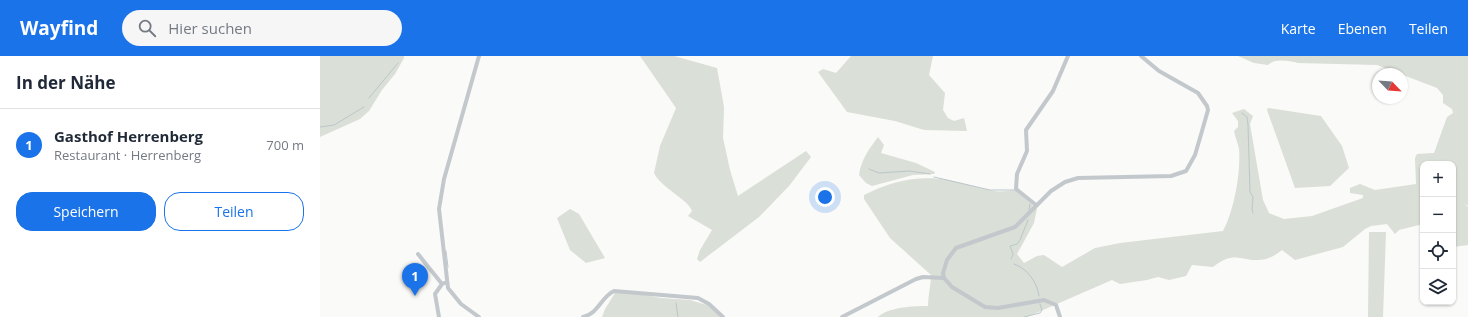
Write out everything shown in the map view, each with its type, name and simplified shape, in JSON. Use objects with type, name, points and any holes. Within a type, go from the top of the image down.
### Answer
[{"type":"street","points":[[439,317],[435,294],[444,283],[446,259],[440,222],[440,194],[479,56]]},
{"type":"street","points":[[1036,205],[1016,189],[1017,174],[1026,151],[1025,134],[1053,91],[1068,56]]},
{"type":"street","points":[[944,278],[945,265],[954,249],[1015,228],[1025,219],[1036,205],[1058,186],[1072,179],[1171,176],[1182,173],[1189,168],[1206,119],[1208,110],[1207,106],[1198,93],[1159,70],[1141,56]]},
{"type":"street","points":[[418,254],[456,298],[479,317]]},
{"type":"street","points":[[842,317],[916,279],[923,277],[944,278],[952,287],[982,306],[998,308],[1048,301],[1056,305],[1060,317]]},
{"type":"street","points":[[583,317],[595,311],[610,292],[618,291],[700,298],[723,317]]},
{"type":"shaded area","points":[[320,56],[404,56],[404,58],[395,74],[382,90],[369,111],[360,119],[320,137]]},
{"type":"shaded area","points":[[640,56],[674,56],[717,68],[724,107],[723,138],[730,170],[738,196],[806,151],[811,157],[789,186],[759,217],[700,262],[697,259],[700,250],[712,230],[688,216],[692,211],[690,207],[662,184],[654,173],[660,146],[676,108]]},
{"type":"shaded area","points":[[851,56],[933,56],[929,75],[945,93],[943,110],[948,118],[954,121],[964,118],[967,131],[924,130],[895,121],[847,112],[818,72],[823,69],[836,73]]},
{"type":"shaded area","points":[[1238,56],[1468,56],[1468,206],[1464,203],[1468,207],[1468,245],[1456,247],[1456,161],[1420,161],[1420,225],[1399,230],[1395,234],[1387,224],[1371,226],[1343,247],[1295,260],[1282,250],[1266,259],[1251,260],[1234,257],[1221,261],[1213,267],[1192,265],[1186,276],[1169,280],[1158,277],[1120,284],[1112,280],[1027,317],[878,317],[895,309],[928,306],[931,279],[931,275],[890,238],[864,199],[864,195],[885,186],[905,180],[926,178],[948,180],[994,191],[1015,190],[1037,209],[1034,223],[1017,254],[1024,263],[1037,256],[1044,255],[1062,267],[1095,248],[1120,243],[1223,231],[1227,223],[1236,191],[1239,169],[1239,149],[1234,131],[1238,127],[1238,121],[1232,113],[1244,109],[1253,116],[1250,124],[1263,200],[1269,213],[1284,219],[1312,216],[1363,198],[1363,195],[1350,193],[1350,188],[1360,184],[1375,190],[1416,184],[1415,158],[1417,154],[1434,153],[1447,117],[1453,113],[1452,109],[1443,103],[1443,95],[1437,88],[1408,77],[1408,68],[1385,68],[1377,65],[1298,63],[1290,61],[1274,61],[1268,65],[1254,63]]},
{"type":"shaded area","points":[[1268,108],[1321,116],[1342,146],[1349,168],[1330,186],[1295,188],[1267,110]]},
{"type":"shaded area","points":[[878,137],[884,145],[881,153],[916,163],[935,172],[934,174],[913,175],[872,186],[866,183],[859,175],[860,170],[866,155]]},
{"type":"shaded area","points":[[570,209],[579,214],[605,258],[586,263],[570,250],[557,218]]},
{"type":"shaded area","points":[[1369,232],[1386,232],[1383,317],[1368,317]]},
{"type":"shaded area","points":[[617,290],[661,298],[690,300],[707,305],[722,317],[602,317],[605,309]]},
{"type":"waterway","points":[[369,98],[398,63]]},
{"type":"waterway","points":[[320,127],[334,125],[364,107]]},
{"type":"waterway","points":[[1242,113],[1247,117],[1248,125],[1250,192],[1253,197],[1253,213]]},
{"type":"waterway","points":[[869,169],[879,173],[909,171],[930,174]]},
{"type":"waterway","points":[[934,177],[990,190]]},
{"type":"waterway","points":[[991,190],[1014,190]]},
{"type":"waterway","points":[[1029,210],[1030,204]]},
{"type":"waterway","points":[[1011,259],[1013,254],[1010,246],[1017,244],[1020,240],[1028,220]]},
{"type":"waterway","points":[[446,251],[448,267]]},
{"type":"waterway","points":[[1014,264],[1024,269],[1028,273],[1034,281],[1039,296]]},
{"type":"waterway","points":[[676,303],[678,317]]},
{"type":"waterway","points":[[1024,317],[1040,313],[1042,310],[1040,304]]},
{"type":"place","name":"Gasthof Herrenberg","points":[[415,296]]}]
